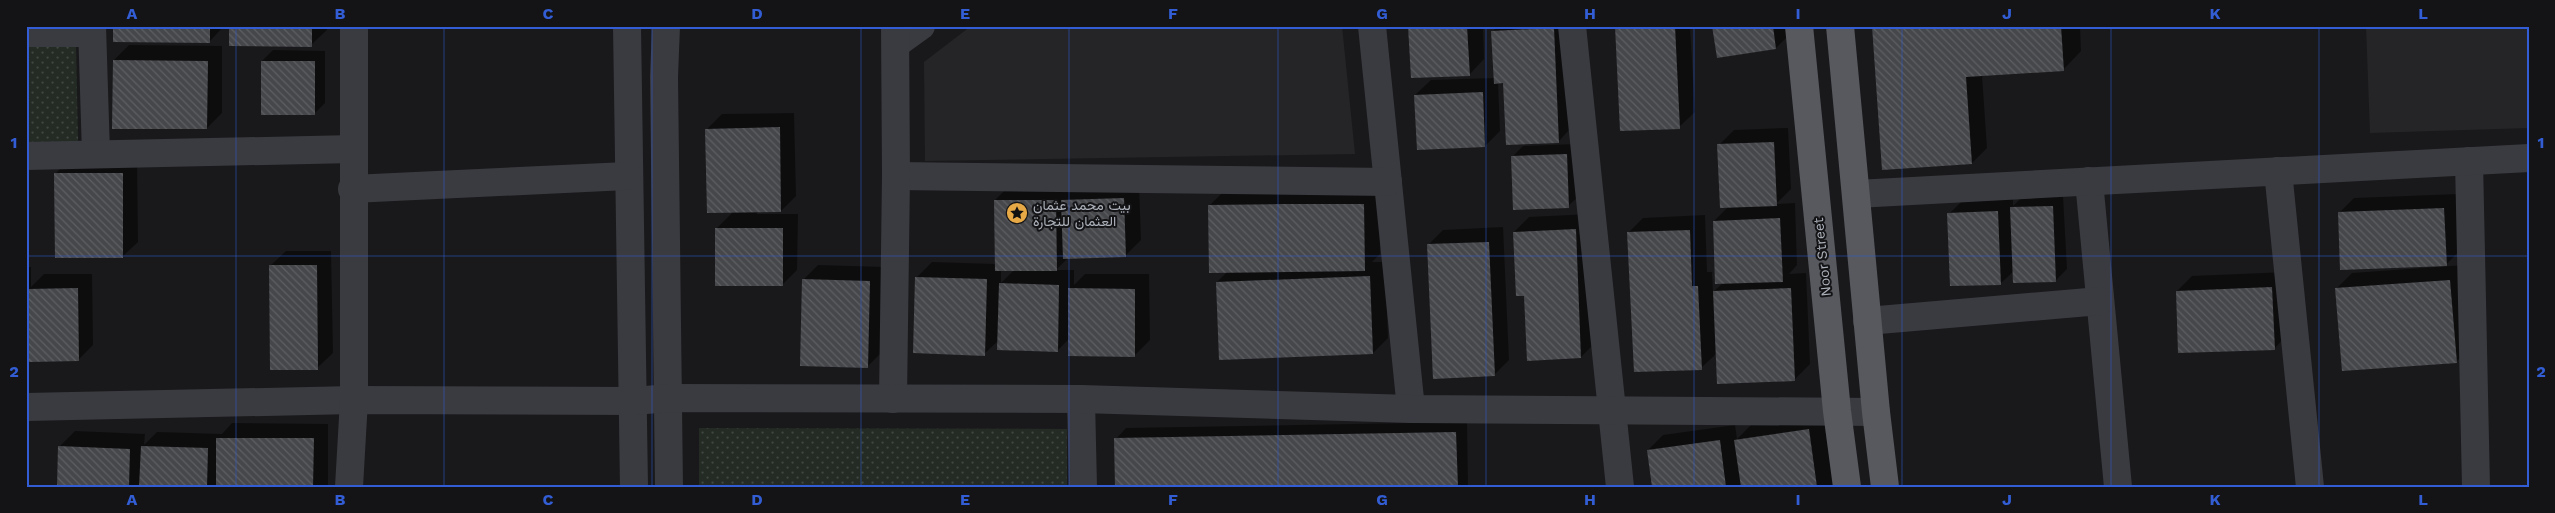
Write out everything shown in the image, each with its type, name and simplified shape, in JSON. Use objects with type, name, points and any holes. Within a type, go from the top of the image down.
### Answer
[{"type":"main road","name":"Noor Street","points":[[1799,26],[1837,411],[1847,487]]},
{"type":"main road","points":[[1840,26],[1867,321],[1885,487]]},
{"type":"street","points":[[348,487],[354,400],[352,189],[354,149],[354,26]]},
{"type":"street","points":[[627,26],[627,176],[634,402],[634,487]]},
{"type":"street","points":[[666,26],[664,77],[670,398],[669,487]]},
{"type":"street","points":[[893,399],[896,176],[895,35],[921,26]]},
{"type":"street","points":[[1372,26],[1411,409]]},
{"type":"street","points":[[1572,26],[1620,487]]},
{"type":"street","points":[[26,33],[92,30],[96,154]]},
{"type":"street","points":[[26,156],[354,149]]},
{"type":"street","points":[[1856,194],[2529,158]]},
{"type":"street","points":[[2469,161],[2476,487]]},
{"type":"street","points":[[2278,171],[2310,487]]},
{"type":"street","points":[[352,189],[627,176]]},
{"type":"street","points":[[896,176],[1388,182]]},
{"type":"street","points":[[2089,181],[2118,487]]},
{"type":"street","points":[[1867,321],[2100,301]]},
{"type":"street","points":[[26,407],[354,400],[634,402],[670,398],[1081,399],[1411,409],[1876,412]]},
{"type":"street","points":[[1081,399],[1083,487]]},
{"type":"shaded area","points":[[971,26],[1342,26],[1355,154],[925,161],[924,62]]},
{"type":"shaded area","points":[[2366,26],[2529,26],[2529,128],[2370,133]]},
{"type":"shaded area","points":[[26,46],[76,46],[78,142],[26,143]]},
{"type":"shaded area","points":[[699,428],[1067,429],[1067,487],[699,487]]},
{"type":"building","points":[[113,26],[210,26],[210,43],[113,42]]},
{"type":"building","points":[[229,26],[312,26],[312,47],[229,46]]},
{"type":"building","points":[[1408,26],[1467,26],[1470,76],[1411,78]]},
{"type":"building","points":[[1615,26],[1675,26],[1680,129],[1620,131]]},
{"type":"building","points":[[1712,26],[1773,26],[1776,49],[1717,58]]},
{"type":"building","points":[[1872,26],[2061,26],[2064,71],[1966,77],[1972,164],[1882,170]]},
{"type":"building","points":[[1554,28],[1559,143],[1506,145],[1503,83],[1494,84],[1491,31]]},
{"type":"building","points":[[113,60],[208,61],[207,129],[112,129]]},
{"type":"building","points":[[261,61],[315,61],[315,115],[261,115]]},
{"type":"building","points":[[1483,92],[1485,147],[1417,150],[1414,95]]},
{"type":"building","points":[[780,127],[781,212],[707,213],[705,129]]},
{"type":"building","points":[[1774,142],[1777,206],[1720,208],[1717,144]]},
{"type":"building","points":[[1567,154],[1569,208],[1513,210],[1511,156]]},
{"type":"building","points":[[54,173],[123,173],[123,258],[55,258]]},
{"type":"building","points":[[1124,198],[1126,257],[1063,259],[1061,200]]},
{"type":"building","points":[[994,200],[1056,200],[1057,271],[995,271]]},
{"type":"building","points":[[1364,204],[1365,271],[1209,273],[1208,205]]},
{"type":"building","points":[[2053,206],[2056,282],[2013,283],[2010,207]]},
{"type":"building","points":[[2444,208],[2447,266],[2340,270],[2338,212]]},
{"type":"building","points":[[1998,211],[2001,285],[1950,286],[1947,213]]},
{"type":"building","points":[[1780,218],[1783,282],[1715,284],[1713,221]]},
{"type":"building","points":[[715,228],[783,228],[783,286],[715,286]]},
{"type":"building","points":[[1576,229],[1581,358],[1527,361],[1524,296],[1516,296],[1513,232]]},
{"type":"building","points":[[1690,230],[1692,286],[1698,286],[1702,370],[1634,372],[1627,232]]},
{"type":"building","points":[[1489,242],[1495,376],[1433,379],[1427,244]]},
{"type":"building","points":[[269,265],[317,265],[318,370],[270,370]]},
{"type":"building","points":[[1370,276],[1373,354],[1219,360],[1216,282]]},
{"type":"building","points":[[915,277],[987,279],[985,356],[913,353]]},
{"type":"building","points":[[802,279],[870,281],[868,368],[800,366]]},
{"type":"building","points":[[2450,280],[2457,363],[2342,371],[2335,288]]},
{"type":"building","points":[[999,283],[1059,285],[1058,352],[997,350]]},
{"type":"building","points":[[2272,287],[2275,350],[2178,353],[2176,291]]},
{"type":"building","points":[[78,288],[79,361],[29,362],[28,289]]},
{"type":"building","points":[[1068,288],[1135,289],[1135,357],[1068,356]]},
{"type":"building","points":[[1791,288],[1795,381],[1717,384],[1713,291]]},
{"type":"building","points":[[1809,429],[1817,487],[1741,487],[1734,440]]},
{"type":"building","points":[[1456,432],[1458,487],[1368,487],[1368,485],[1115,487],[1114,438]]},
{"type":"building","points":[[216,438],[314,438],[313,487],[216,487]]},
{"type":"building","points":[[1720,440],[1726,487],[1652,487],[1647,450]]},
{"type":"building","points":[[58,446],[130,449],[129,487],[57,487]]},
{"type":"building","points":[[141,446],[208,448],[207,487],[139,487]]},
{"type":"place","name":"بيت محمد عثمان العثمان للتجارة","points":[[1017,213]]}]
